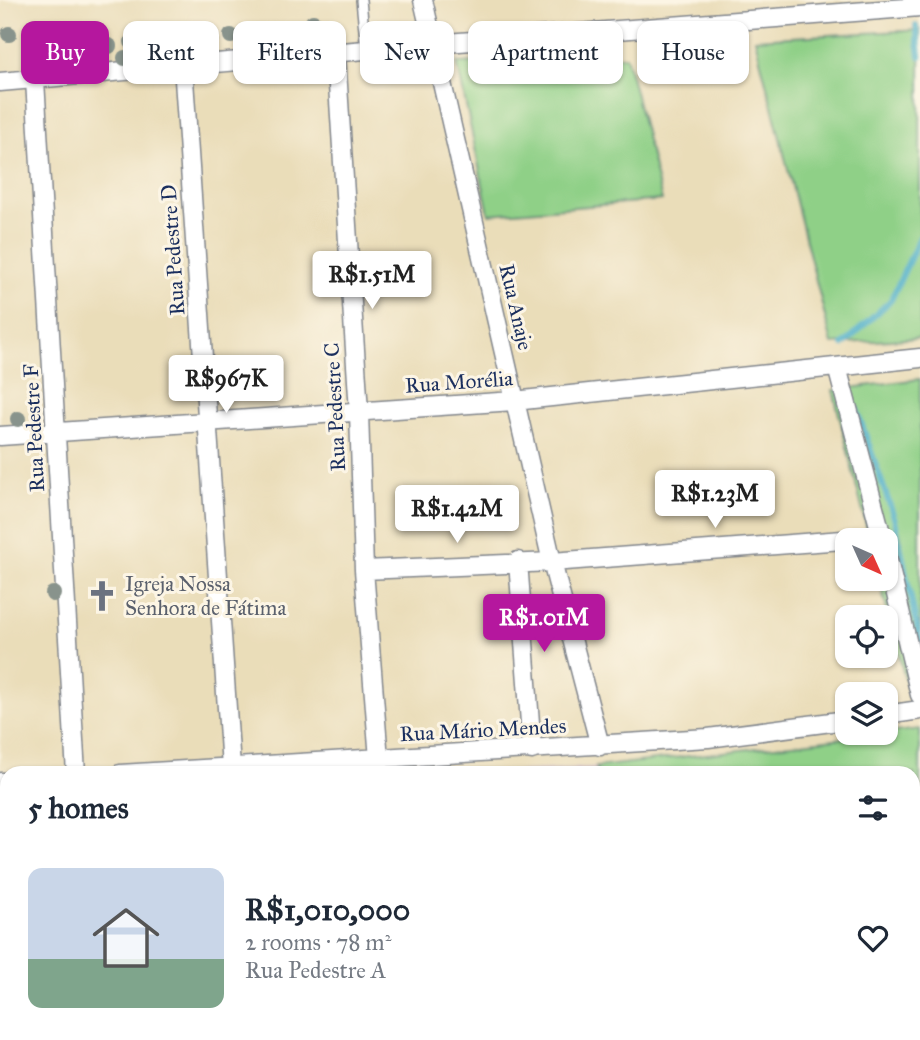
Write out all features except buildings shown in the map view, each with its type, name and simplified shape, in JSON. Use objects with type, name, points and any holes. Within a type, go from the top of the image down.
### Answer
[{"type":"street","name":"Rua Anaje","points":[[423,0],[428,21]]},
{"type":"street","points":[[454,42],[920,7]]},
{"type":"street","points":[[0,82],[21,81]]},
{"type":"street","name":"Rua Pedestre F","points":[[35,84],[58,433],[76,766]]},
{"type":"street","name":"Rua Pedestre D","points":[[184,84],[230,766]]},
{"type":"street","name":"Rua Pedestre C","points":[[338,84],[359,412],[364,570],[379,759]]},
{"type":"street","name":"Rua Anaje","points":[[442,84],[552,562],[600,746]]},
{"type":"street","name":"Rua Morélia","points":[[0,436],[514,401],[920,358]]},
{"type":"street","points":[[837,367],[879,528]]},
{"type":"street","points":[[364,570],[835,546]]},
{"type":"street","points":[[518,561],[532,750]]},
{"type":"street","points":[[895,592],[920,695]]},
{"type":"street","points":[[898,713],[920,710]]},
{"type":"street","name":"Rua Mário Mendes","points":[[249,766],[708,738],[835,722]]},
{"type":"lane","points":[[360,0],[362,21]]},
{"type":"green space","points":[[920,30],[920,338],[832,344],[755,39]]},
{"type":"green space","points":[[623,56],[626,56],[662,200],[489,214],[457,63],[468,63],[468,84],[623,84]]},
{"type":"green space","points":[[920,379],[920,693],[909,694],[898,652],[898,605],[886,605],[882,592],[898,592],[898,528],[867,528],[833,390]]},
{"type":"green space","points":[[920,729],[920,766],[605,766],[835,739],[835,745],[898,745],[898,732]]},
{"type":"waterway","points":[[916,26],[920,56]]},
{"type":"waterway","points":[[843,345],[891,300],[920,237]]},
{"type":"waterway","points":[[856,408],[895,520],[920,642]]},
{"type":"place","name":"Igreja Nossa Senhora de Fátima","points":[[102,596]]}]
